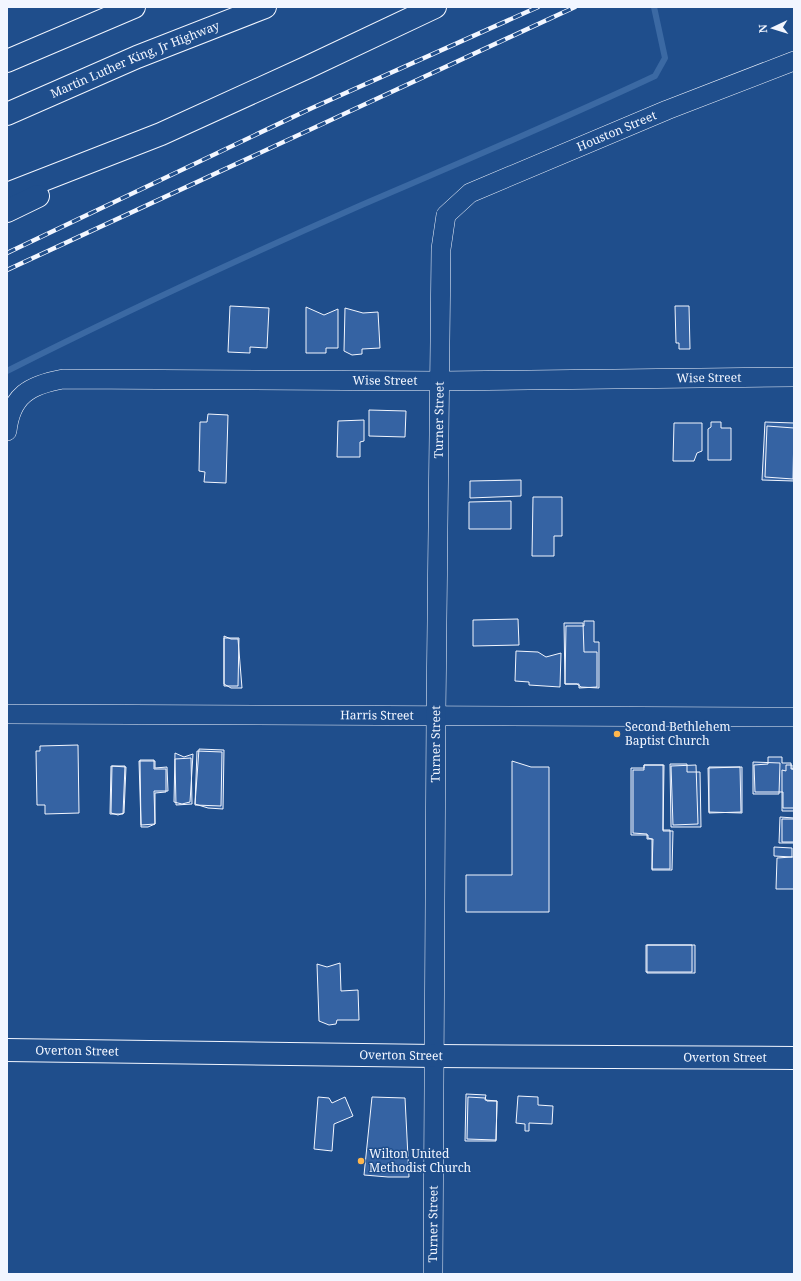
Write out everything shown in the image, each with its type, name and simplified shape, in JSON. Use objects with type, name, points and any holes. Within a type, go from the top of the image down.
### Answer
[{"type":"main road","points":[[7,62],[134,7]]},
{"type":"main road","name":"Martin Luther King, Jr Highway","points":[[7,114],[137,57],[264,7]]},
{"type":"main road","points":[[7,211],[161,134],[308,68],[435,7]]},
{"type":"main road","points":[[7,194],[161,134]]},
{"type":"main road","name":"Overton Street","points":[[7,1050],[435,1056],[794,1058]]},
{"type":"street","name":"Houston Street","points":[[446,215],[470,193],[668,110],[794,61]]},
{"type":"street","name":"Turner Street","points":[[432,1274],[441,249],[446,215]]},
{"type":"street","name":"Wise Street","points":[[7,431],[8,419],[14,404],[26,390],[44,382],[63,379],[440,381],[794,377]]},
{"type":"street","name":"Harris Street","points":[[7,714],[436,714],[794,717]]},
{"type":"building","points":[[230,306],[269,308],[267,348],[250,347],[250,353],[228,352]]},
{"type":"building","points":[[675,306],[689,306],[690,349],[679,349],[679,343],[676,343]]},
{"type":"building","points":[[306,307],[324,315],[338,309],[338,348],[326,348],[326,353],[306,353]]},
{"type":"building","points":[[345,308],[363,313],[378,312],[380,348],[362,349],[362,354],[352,355],[344,351]]},
{"type":"building","points":[[369,410],[406,411],[405,437],[369,436]]},
{"type":"building","points":[[208,414],[228,415],[226,483],[204,482],[205,472],[199,471],[200,422],[207,422]]},
{"type":"building","points":[[364,420],[364,441],[360,442],[360,457],[337,457],[338,421]]},
{"type":"building","points":[[711,422],[721,422],[721,428],[731,428],[731,460],[708,460],[708,429],[711,427]]},
{"type":"building","points":[[765,422],[794,423],[794,481],[762,480]]},
{"type":"building","points":[[674,423],[702,423],[702,451],[697,453],[694,461],[673,461]]},
{"type":"building","points":[[767,426],[794,428],[793,479],[765,477]]},
{"type":"building","points":[[521,480],[521,496],[470,498],[470,481]]},
{"type":"building","points":[[533,497],[562,497],[562,536],[554,536],[554,556],[532,556]]},
{"type":"building","points":[[511,501],[511,529],[469,529],[469,502]]},
{"type":"building","points":[[518,619],[519,645],[473,646],[473,620]]},
{"type":"building","points":[[584,621],[594,621],[594,642],[599,642],[599,688],[581,687],[577,684],[565,684],[566,626],[584,626]]},
{"type":"building","points":[[564,623],[583,623],[584,652],[597,652],[597,687],[579,688],[579,684],[565,684]]},
{"type":"building","points":[[224,636],[231,639],[238,639],[242,688],[231,688],[224,684]]},
{"type":"building","points":[[224,638],[239,638],[238,686],[224,686]]},
{"type":"building","points":[[516,651],[538,652],[546,657],[561,653],[560,687],[529,685],[529,682],[515,681]]},
{"type":"building","points":[[78,745],[79,813],[45,814],[45,805],[37,805],[36,751],[40,751],[40,746]]},
{"type":"building","points":[[199,749],[224,750],[223,809],[208,808],[195,804]]},
{"type":"building","points":[[197,751],[222,752],[221,806],[195,805]]},
{"type":"building","points":[[175,753],[184,757],[193,754],[190,802],[182,804],[174,802]]},
{"type":"building","points":[[768,757],[782,757],[782,763],[791,763],[791,769],[794,769],[794,808],[783,808],[783,792],[755,792],[754,765],[768,764]]},
{"type":"building","points":[[191,758],[192,804],[176,805],[175,759]]},
{"type":"building","points":[[140,760],[154,760],[154,769],[166,769],[166,792],[155,793],[155,824],[148,827],[141,827]]},
{"type":"building","points":[[139,761],[155,761],[155,768],[167,767],[168,791],[154,791],[155,824],[141,825]]},
{"type":"building","points":[[512,761],[531,767],[549,767],[549,912],[466,912],[466,875],[512,875]]},
{"type":"building","points":[[753,762],[780,763],[779,794],[753,794]]},
{"type":"building","points":[[670,764],[687,764],[687,772],[700,772],[701,827],[671,827]]},
{"type":"building","points":[[644,765],[664,765],[663,831],[673,831],[672,870],[652,870],[653,839],[647,839],[647,834],[633,833],[633,770],[644,770]]},
{"type":"building","points":[[644,765],[663,765],[663,830],[670,830],[670,869],[652,869],[652,839],[648,838],[648,835],[631,835],[631,768],[644,768]]},
{"type":"building","points":[[696,765],[698,824],[673,825],[671,766]]},
{"type":"building","points":[[786,765],[792,765],[792,769],[794,769],[794,811],[782,811],[782,770],[786,771]]},
{"type":"building","points":[[111,766],[125,766],[123,814],[110,814]]},
{"type":"building","points":[[112,766],[126,767],[124,813],[118,815],[111,813]]},
{"type":"building","points":[[709,767],[742,767],[742,813],[709,812]]},
{"type":"building","points":[[740,767],[741,812],[709,813],[708,768]]},
{"type":"building","points":[[780,817],[794,818],[794,843],[779,843]]},
{"type":"building","points":[[782,819],[794,819],[794,842],[782,842]]},
{"type":"building","points":[[774,847],[792,848],[792,857],[774,856]]},
{"type":"building","points":[[794,857],[794,889],[776,889],[777,858]]},
{"type":"building","points":[[646,945],[692,945],[692,972],[646,972]]},
{"type":"building","points":[[647,945],[695,945],[695,973],[647,973]]},
{"type":"building","points":[[340,963],[341,991],[358,990],[359,1020],[337,1020],[336,1024],[329,1025],[319,1021],[317,964],[327,967]]},
{"type":"building","points":[[466,1094],[486,1095],[485,1100],[497,1101],[496,1141],[465,1141]]},
{"type":"building","points":[[518,1096],[538,1097],[538,1105],[553,1106],[552,1124],[529,1123],[529,1131],[525,1131],[525,1124],[516,1123]]},
{"type":"building","points":[[318,1097],[329,1098],[332,1103],[345,1097],[353,1116],[334,1124],[332,1151],[314,1149]]},
{"type":"building","points":[[372,1097],[405,1098],[409,1177],[364,1175]]},
{"type":"building","points":[[468,1097],[485,1098],[487,1101],[497,1101],[496,1140],[467,1139]]},
{"type":"waterway","points":[[7,371],[137,307],[269,246],[655,76],[665,58],[654,7]]},
{"type":"railway","points":[[7,253],[312,108],[538,7]]},
{"type":"railway","points":[[7,270],[575,7]]},
{"type":"place","name":"Second Bethlehem Baptist Church","points":[[617,734]]},
{"type":"place","name":"Wilton United Methodist Church","points":[[361,1161]]}]
